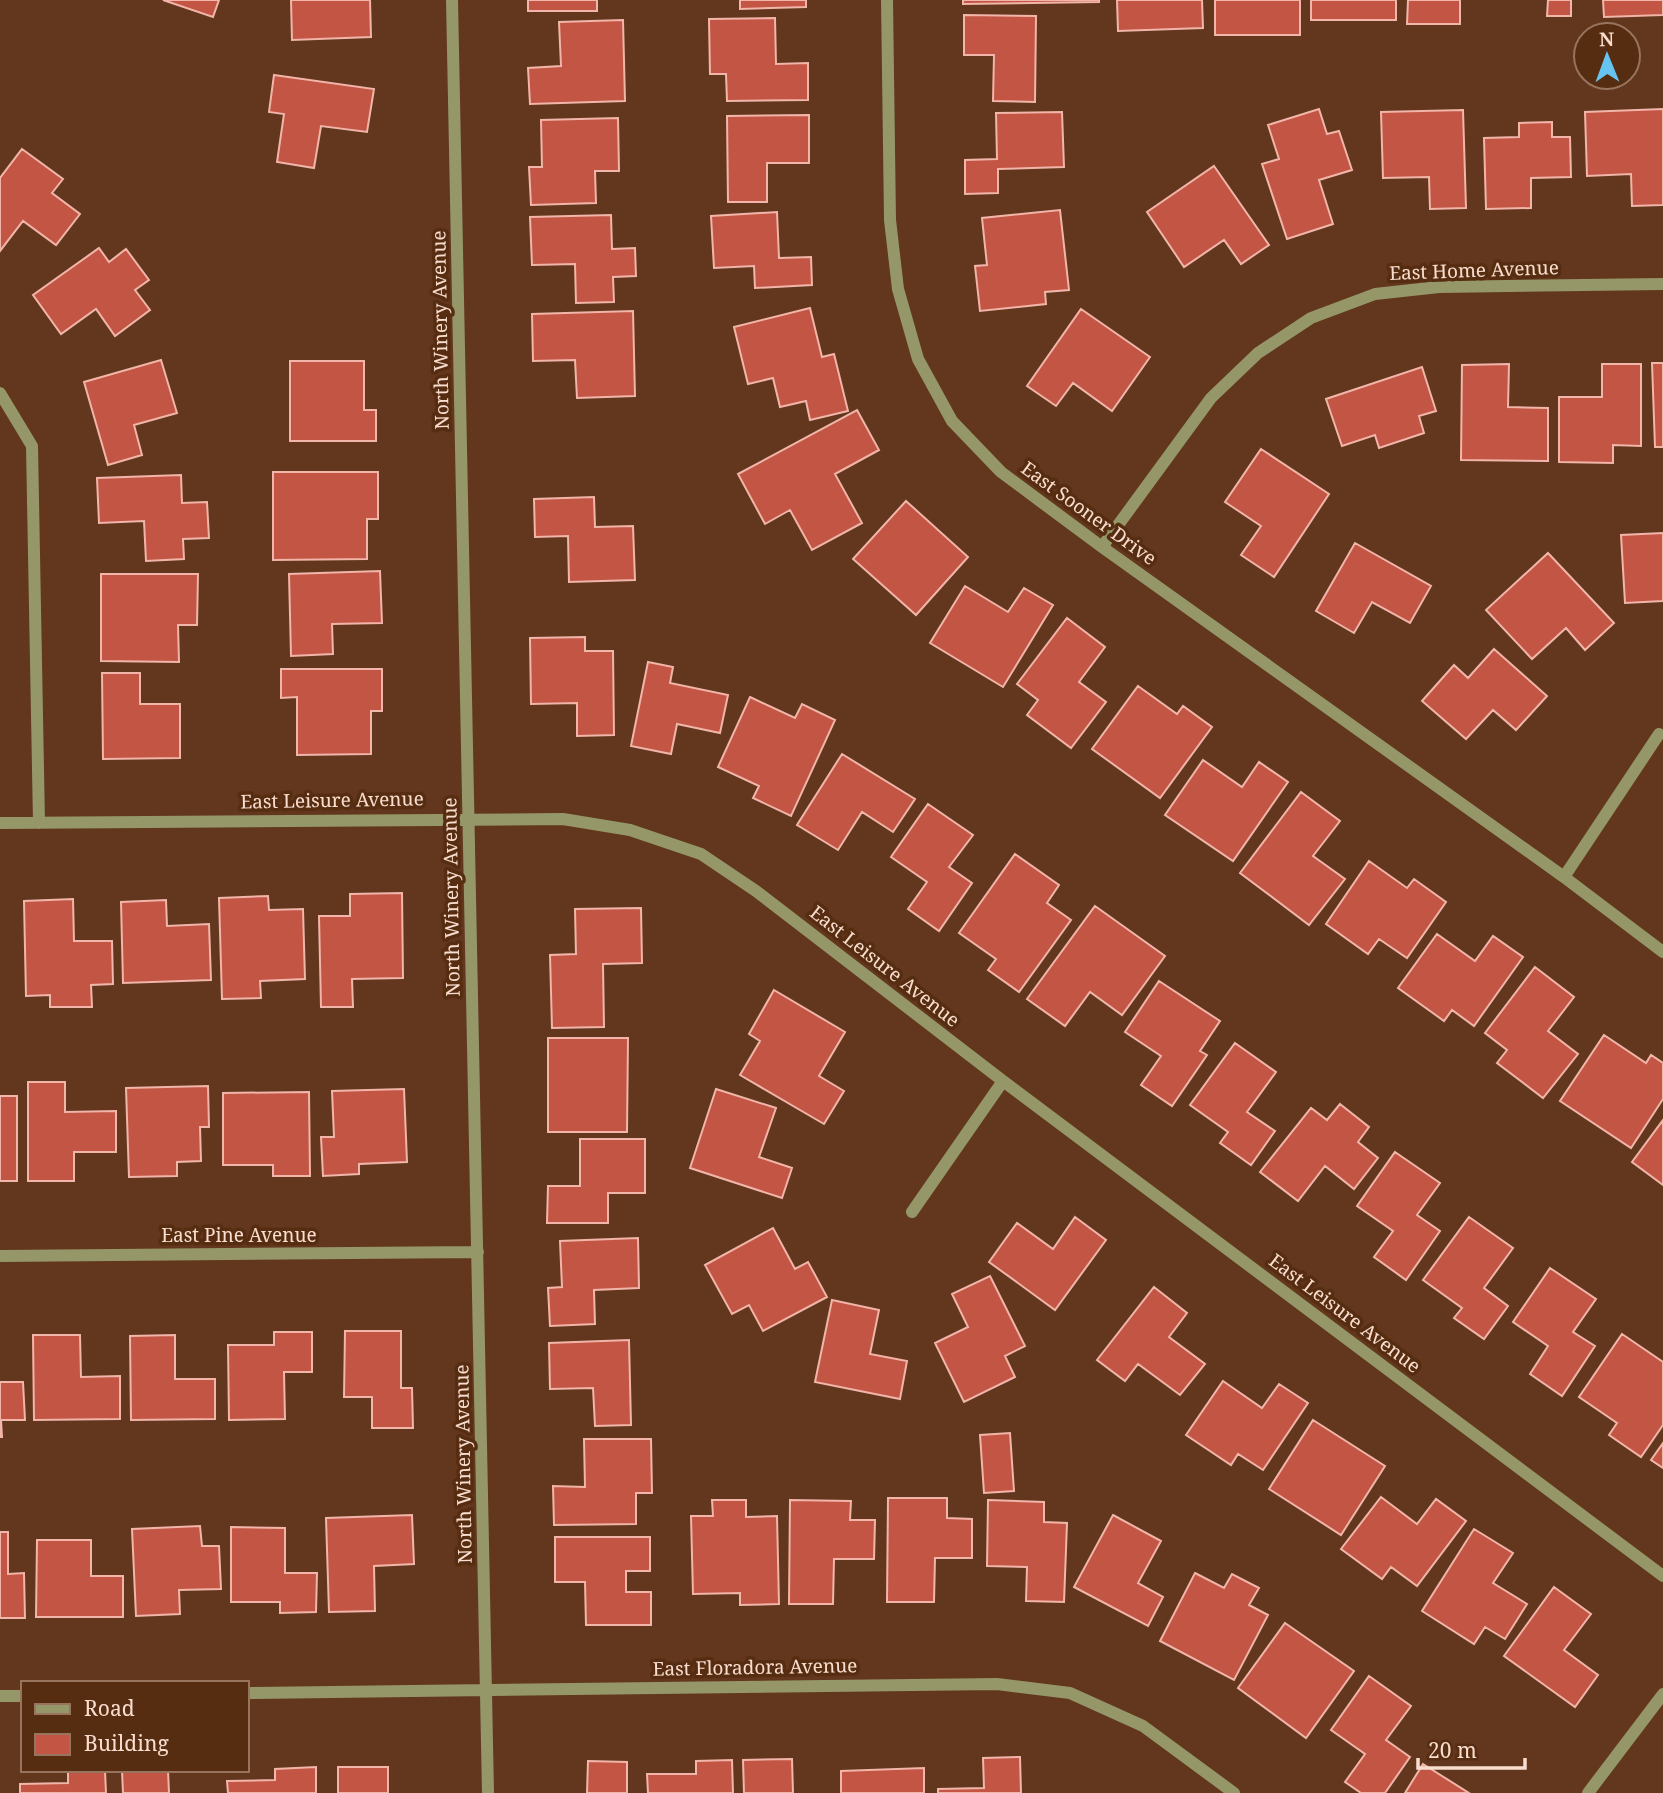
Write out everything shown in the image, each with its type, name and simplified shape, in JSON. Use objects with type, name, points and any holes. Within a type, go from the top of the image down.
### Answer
[{"type":"street","name":"North Winery Avenue","points":[[453,0],[488,1793]]},
{"type":"street","name":"East Sooner Drive","points":[[887,0],[890,220],[898,289],[918,359],[952,421],[1001,472],[1564,877],[1663,952]]},
{"type":"street","name":"East Home Avenue","points":[[1102,547],[1211,398],[1258,353],[1311,318],[1375,294],[1438,287],[1663,284]]},
{"type":"street","points":[[0,393],[32,446],[39,823]]},
{"type":"street","points":[[1564,877],[1660,734]]},
{"type":"street","name":"East Leisure Avenue","points":[[0,823],[563,819],[630,830],[701,854],[756,891],[1003,1081],[1663,1576]]},
{"type":"street","points":[[912,1212],[1003,1081]]},
{"type":"street","name":"East Pine Avenue","points":[[0,1256],[478,1252]]},
{"type":"street","name":"East Floradora Avenue","points":[[248,1693],[997,1684],[1070,1693],[1143,1726],[1234,1793]]},
{"type":"street","points":[[1588,1793],[1663,1694]]},
{"type":"street","points":[[0,1696],[21,1696]]},
{"type":"building","points":[[163,0],[219,0],[213,17]]},
{"type":"building","points":[[291,0],[370,0],[371,37],[292,40]]},
{"type":"building","points":[[528,0],[597,0],[597,11],[528,11]]},
{"type":"building","points":[[740,0],[806,0],[806,7],[740,9]]},
{"type":"building","points":[[963,0],[1099,0],[1099,2],[963,4]]},
{"type":"building","points":[[1117,0],[1202,0],[1203,28],[1118,31]]},
{"type":"building","points":[[1215,0],[1300,0],[1300,35],[1215,35]]},
{"type":"building","points":[[1311,0],[1396,0],[1396,20],[1311,20]]},
{"type":"building","points":[[1408,0],[1460,0],[1460,24],[1407,24]]},
{"type":"building","points":[[1548,0],[1571,0],[1571,16],[1547,16]]},
{"type":"building","points":[[1603,0],[1663,0],[1663,15],[1604,17]]},
{"type":"building","points":[[964,15],[1036,16],[1035,102],[993,101],[994,55],[964,55]]},
{"type":"building","points":[[775,18],[776,64],[808,63],[808,100],[727,101],[726,74],[710,74],[709,19]]},
{"type":"building","points":[[623,20],[625,101],[530,104],[528,68],[561,66],[559,22]]},
{"type":"building","points":[[274,75],[374,89],[367,132],[321,126],[314,168],[277,162],[284,114],[269,112]]},
{"type":"building","points":[[1319,109],[1327,134],[1339,131],[1352,170],[1319,180],[1333,224],[1287,239],[1262,164],[1279,159],[1268,125]]},
{"type":"building","points":[[1663,109],[1663,205],[1632,206],[1631,174],[1587,176],[1585,112]]},
{"type":"building","points":[[1463,110],[1466,208],[1430,209],[1429,177],[1383,178],[1381,112]]},
{"type":"building","points":[[1062,112],[1064,167],[998,169],[998,193],[965,194],[965,160],[997,159],[996,113]]},
{"type":"building","points":[[809,115],[809,163],[767,163],[767,202],[728,202],[727,116]]},
{"type":"building","points":[[618,118],[619,171],[595,171],[596,203],[531,205],[529,167],[542,167],[541,120]]},
{"type":"building","points":[[1552,122],[1552,137],[1570,137],[1571,177],[1531,178],[1531,208],[1486,209],[1484,138],[1519,137],[1519,123]]},
{"type":"building","points":[[22,149],[63,179],[52,193],[80,214],[56,245],[23,221],[0,251],[0,178]]},
{"type":"building","points":[[1214,166],[1269,245],[1241,264],[1224,240],[1184,267],[1147,212]]},
{"type":"building","points":[[1060,210],[1069,290],[1045,292],[1046,304],[980,311],[975,266],[987,265],[982,218]]},
{"type":"building","points":[[777,212],[779,258],[811,257],[812,285],[755,288],[754,266],[714,268],[711,216]]},
{"type":"building","points":[[611,215],[612,249],[635,248],[636,276],[613,277],[614,302],[576,303],[575,264],[532,265],[530,217]]},
{"type":"building","points":[[99,248],[109,262],[126,249],[149,280],[135,290],[150,310],[115,336],[96,309],[61,334],[33,295]]},
{"type":"building","points":[[810,308],[822,357],[834,354],[848,411],[810,420],[806,401],[780,407],[773,378],[748,384],[734,327]]},
{"type":"building","points":[[1081,309],[1150,357],[1112,411],[1073,383],[1056,406],[1027,386]]},
{"type":"building","points":[[633,311],[635,396],[577,398],[575,360],[533,361],[532,314]]},
{"type":"building","points":[[161,360],[177,413],[134,425],[142,455],[108,465],[84,382]]},
{"type":"building","points":[[290,361],[364,361],[364,410],[376,410],[376,441],[290,441]]},
{"type":"building","points":[[1652,363],[1663,363],[1663,447],[1655,447]]},
{"type":"building","points":[[1509,364],[1508,407],[1548,408],[1548,461],[1461,460],[1462,365]]},
{"type":"building","points":[[1602,364],[1641,364],[1641,446],[1613,445],[1613,463],[1559,462],[1559,397],[1602,397]]},
{"type":"building","points":[[1422,367],[1436,411],[1419,416],[1424,433],[1379,448],[1375,435],[1342,446],[1326,399]]},
{"type":"building","points":[[857,410],[879,450],[835,474],[862,523],[812,550],[790,510],[765,524],[738,474]]},
{"type":"building","points":[[1261,449],[1329,494],[1274,577],[1241,555],[1261,526],[1225,502]]},
{"type":"building","points":[[273,472],[378,472],[378,519],[367,519],[367,559],[273,560]]},
{"type":"building","points":[[181,475],[182,503],[207,502],[209,538],[183,539],[184,559],[146,561],[144,521],[99,523],[97,478]]},
{"type":"building","points":[[594,497],[595,527],[633,526],[635,580],[569,582],[568,536],[535,537],[534,499]]},
{"type":"building","points":[[906,501],[968,557],[916,615],[853,559]]},
{"type":"building","points":[[1663,533],[1663,601],[1625,603],[1621,535]]},
{"type":"building","points":[[1355,543],[1431,586],[1410,623],[1372,602],[1354,633],[1316,611]]},
{"type":"building","points":[[1548,553],[1614,623],[1585,650],[1566,628],[1532,659],[1486,610]]},
{"type":"building","points":[[380,571],[382,623],[332,624],[333,654],[291,656],[289,574]]},
{"type":"building","points":[[101,574],[198,574],[197,625],[178,625],[179,662],[101,661]]},
{"type":"building","points":[[965,586],[1008,612],[1024,588],[1053,605],[1003,687],[930,643]]},
{"type":"building","points":[[1067,618],[1105,647],[1079,682],[1106,702],[1071,748],[1027,715],[1038,700],[1017,684]]},
{"type":"building","points":[[585,637],[585,651],[613,651],[614,735],[577,736],[577,703],[531,704],[530,638]]},
{"type":"building","points":[[1494,649],[1547,696],[1516,730],[1493,710],[1466,739],[1422,701],[1454,665],[1468,678]]},
{"type":"building","points":[[648,662],[673,667],[670,683],[728,695],[720,733],[677,724],[671,754],[631,746]]},
{"type":"building","points":[[281,669],[382,669],[382,711],[371,711],[371,754],[297,755],[297,697],[281,698]]},
{"type":"building","points":[[102,673],[140,673],[140,704],[180,704],[180,758],[103,759]]},
{"type":"building","points":[[1138,686],[1177,714],[1183,706],[1212,727],[1160,798],[1092,749]]},
{"type":"building","points":[[750,697],[795,718],[802,704],[835,720],[791,816],[753,798],[759,786],[718,767]]},
{"type":"building","points":[[842,754],[915,799],[893,832],[862,812],[838,850],[797,825]]},
{"type":"building","points":[[1203,760],[1242,787],[1259,762],[1288,782],[1233,861],[1165,815]]},
{"type":"building","points":[[1301,792],[1340,821],[1313,856],[1345,879],[1309,925],[1240,873]]},
{"type":"building","points":[[928,804],[973,835],[949,867],[972,883],[939,931],[908,909],[927,882],[891,857]]},
{"type":"building","points":[[1015,854],[1059,885],[1047,903],[1071,920],[1019,992],[988,970],[996,959],[959,933]]},
{"type":"building","points":[[1369,861],[1407,888],[1414,879],[1446,902],[1407,958],[1379,939],[1368,954],[1326,924]]},
{"type":"building","points":[[402,893],[403,978],[352,979],[353,1007],[321,1007],[319,916],[350,916],[350,894]]},
{"type":"building","points":[[268,896],[269,910],[303,909],[305,979],[260,981],[261,998],[222,999],[219,898]]},
{"type":"building","points":[[73,899],[74,941],[112,941],[113,984],[91,985],[92,1007],[50,1007],[50,995],[26,996],[24,901]]},
{"type":"building","points":[[166,900],[167,926],[209,924],[211,980],[123,983],[121,902]]},
{"type":"building","points":[[1095,906],[1165,956],[1122,1015],[1090,992],[1065,1026],[1027,999]]},
{"type":"building","points":[[641,908],[642,963],[603,964],[604,1027],[552,1028],[550,955],[576,954],[575,909]]},
{"type":"building","points":[[1437,934],[1475,961],[1493,936],[1523,957],[1474,1026],[1452,1010],[1444,1021],[1398,988]]},
{"type":"building","points":[[1535,967],[1574,997],[1548,1031],[1578,1054],[1543,1098],[1497,1063],[1507,1050],[1485,1033]]},
{"type":"building","points":[[1159,981],[1220,1021],[1200,1051],[1207,1055],[1172,1106],[1141,1085],[1161,1056],[1125,1032]]},
{"type":"building","points":[[774,990],[845,1032],[819,1076],[844,1091],[824,1124],[740,1075],[760,1041],[749,1034]]},
{"type":"building","points":[[1604,1035],[1646,1063],[1651,1055],[1663,1063],[1663,1099],[1631,1148],[1560,1101]]},
{"type":"building","points":[[548,1038],[628,1038],[627,1132],[548,1132]]},
{"type":"building","points":[[1235,1043],[1276,1072],[1247,1112],[1275,1131],[1251,1165],[1220,1143],[1228,1132],[1190,1105]]},
{"type":"building","points":[[28,1082],[65,1082],[65,1112],[116,1111],[116,1152],[74,1152],[74,1181],[28,1181]]},
{"type":"building","points":[[208,1086],[209,1127],[200,1127],[201,1161],[177,1162],[177,1176],[129,1177],[126,1088]]},
{"type":"building","points":[[404,1089],[407,1162],[359,1164],[359,1174],[323,1176],[321,1137],[334,1137],[332,1091]]},
{"type":"building","points":[[716,1089],[776,1108],[759,1157],[792,1168],[782,1198],[690,1168]]},
{"type":"building","points":[[309,1092],[310,1176],[273,1176],[273,1165],[223,1165],[223,1093]]},
{"type":"building","points":[[0,1096],[17,1096],[17,1181],[0,1181]]},
{"type":"building","points":[[1340,1104],[1369,1127],[1358,1142],[1378,1158],[1354,1189],[1325,1166],[1298,1201],[1260,1172],[1311,1108],[1327,1120]]},
{"type":"building","points":[[1663,1120],[1663,1185],[1632,1162]]},
{"type":"building","points":[[580,1139],[645,1139],[645,1193],[608,1193],[608,1223],[547,1223],[548,1186],[580,1186]]},
{"type":"building","points":[[1395,1152],[1440,1183],[1417,1215],[1440,1231],[1406,1280],[1374,1257],[1393,1231],[1357,1206]]},
{"type":"building","points":[[1075,1217],[1106,1240],[1055,1310],[989,1262],[1017,1223],[1053,1249]]},
{"type":"building","points":[[1469,1217],[1513,1248],[1484,1288],[1508,1306],[1484,1339],[1454,1318],[1462,1308],[1423,1280]]},
{"type":"building","points":[[773,1228],[795,1269],[808,1262],[827,1297],[763,1331],[749,1305],[732,1314],[705,1265]]},
{"type":"building","points":[[638,1238],[639,1288],[594,1290],[595,1324],[550,1326],[548,1288],[562,1287],[560,1241]]},
{"type":"building","points":[[1550,1268],[1596,1299],[1573,1332],[1595,1346],[1562,1396],[1530,1374],[1548,1346],[1513,1322]]},
{"type":"building","points":[[990,1276],[1025,1346],[1005,1356],[1015,1377],[964,1402],[935,1343],[968,1327],[952,1294]]},
{"type":"building","points":[[1154,1287],[1187,1313],[1169,1337],[1205,1364],[1180,1395],[1138,1364],[1125,1381],[1097,1360]]},
{"type":"building","points":[[832,1300],[879,1310],[870,1354],[907,1361],[900,1399],[815,1382]]},
{"type":"building","points":[[345,1331],[401,1331],[401,1388],[412,1388],[413,1428],[372,1428],[372,1397],[344,1397]]},
{"type":"building","points":[[274,1332],[312,1332],[312,1372],[284,1372],[285,1419],[229,1420],[228,1345],[274,1345]]},
{"type":"building","points":[[1622,1334],[1663,1362],[1663,1425],[1641,1457],[1609,1435],[1617,1423],[1579,1397]]},
{"type":"building","points":[[33,1335],[80,1335],[81,1377],[120,1376],[120,1419],[34,1420]]},
{"type":"building","points":[[175,1335],[175,1379],[215,1379],[215,1419],[131,1420],[130,1336]]},
{"type":"building","points":[[629,1340],[631,1425],[595,1426],[593,1388],[550,1389],[549,1343]]},
{"type":"building","points":[[1223,1381],[1262,1408],[1279,1384],[1308,1403],[1263,1470],[1238,1454],[1231,1465],[1186,1435]]},
{"type":"building","points":[[0,1382],[23,1382],[25,1420],[1,1420],[2,1437],[0,1437]]},
{"type":"building","points":[[1313,1420],[1385,1466],[1341,1535],[1269,1489]]},
{"type":"building","points":[[1010,1433],[1014,1491],[984,1493],[980,1435]]},
{"type":"building","points":[[584,1439],[651,1439],[652,1493],[636,1493],[636,1524],[554,1525],[553,1486],[585,1487]]},
{"type":"building","points":[[1663,1443],[1663,1468],[1651,1460]]},
{"type":"building","points":[[1381,1497],[1417,1524],[1436,1499],[1466,1521],[1417,1586],[1391,1567],[1382,1579],[1341,1549]]},
{"type":"building","points":[[888,1498],[947,1498],[947,1518],[972,1519],[972,1558],[935,1558],[934,1602],[887,1602]]},
{"type":"building","points":[[712,1500],[746,1500],[746,1517],[777,1516],[779,1604],[740,1605],[740,1593],[693,1594],[691,1516],[713,1516]]},
{"type":"building","points":[[790,1500],[851,1501],[850,1520],[875,1520],[874,1559],[834,1559],[833,1604],[789,1604]]},
{"type":"building","points":[[988,1500],[1044,1502],[1044,1522],[1067,1523],[1064,1602],[1026,1601],[1027,1567],[987,1566]]},
{"type":"building","points":[[412,1515],[414,1564],[374,1566],[375,1611],[329,1612],[326,1518]]},
{"type":"building","points":[[1113,1515],[1161,1541],[1138,1583],[1163,1597],[1148,1626],[1074,1587]]},
{"type":"building","points":[[200,1526],[202,1546],[219,1546],[221,1589],[179,1590],[180,1614],[136,1616],[132,1529]]},
{"type":"building","points":[[231,1527],[285,1528],[285,1573],[317,1573],[316,1612],[280,1613],[280,1602],[231,1602]]},
{"type":"building","points":[[1474,1529],[1513,1553],[1493,1583],[1527,1604],[1505,1639],[1485,1627],[1474,1644],[1422,1611]]},
{"type":"building","points":[[0,1532],[8,1532],[8,1574],[24,1573],[25,1618],[0,1618]]},
{"type":"building","points":[[555,1537],[650,1537],[650,1571],[626,1571],[626,1592],[651,1592],[651,1625],[586,1625],[585,1582],[555,1582]]},
{"type":"building","points":[[37,1540],[91,1540],[91,1576],[123,1576],[123,1617],[36,1617]]},
{"type":"building","points":[[1195,1573],[1224,1588],[1232,1574],[1259,1588],[1249,1605],[1268,1615],[1234,1680],[1160,1641]]},
{"type":"building","points":[[1554,1587],[1591,1614],[1564,1650],[1598,1675],[1575,1707],[1504,1656]]},
{"type":"building","points":[[1285,1623],[1354,1671],[1306,1738],[1238,1688]]},
{"type":"building","points":[[1369,1676],[1411,1706],[1386,1740],[1410,1757],[1385,1793],[1361,1793],[1345,1782],[1365,1754],[1331,1730]]},
{"type":"building","points":[[1020,1757],[1021,1793],[938,1793],[938,1789],[984,1788],[983,1758]]},
{"type":"building","points":[[792,1759],[793,1793],[744,1793],[743,1760]]},
{"type":"building","points":[[732,1760],[733,1793],[648,1793],[647,1774],[696,1774],[696,1761]]},
{"type":"building","points":[[588,1761],[627,1762],[627,1793],[587,1793]]},
{"type":"building","points":[[1423,1764],[1469,1793],[1405,1793]]},
{"type":"building","points":[[316,1767],[316,1793],[228,1793],[227,1781],[275,1780],[275,1769]]},
{"type":"building","points":[[338,1767],[388,1767],[388,1793],[338,1793]]},
{"type":"building","points":[[924,1768],[924,1793],[841,1793],[841,1771]]},
{"type":"building","points":[[68,1772],[105,1772],[106,1793],[20,1793],[20,1784],[68,1783]]},
{"type":"building","points":[[122,1772],[168,1772],[169,1793],[123,1793]]}]
